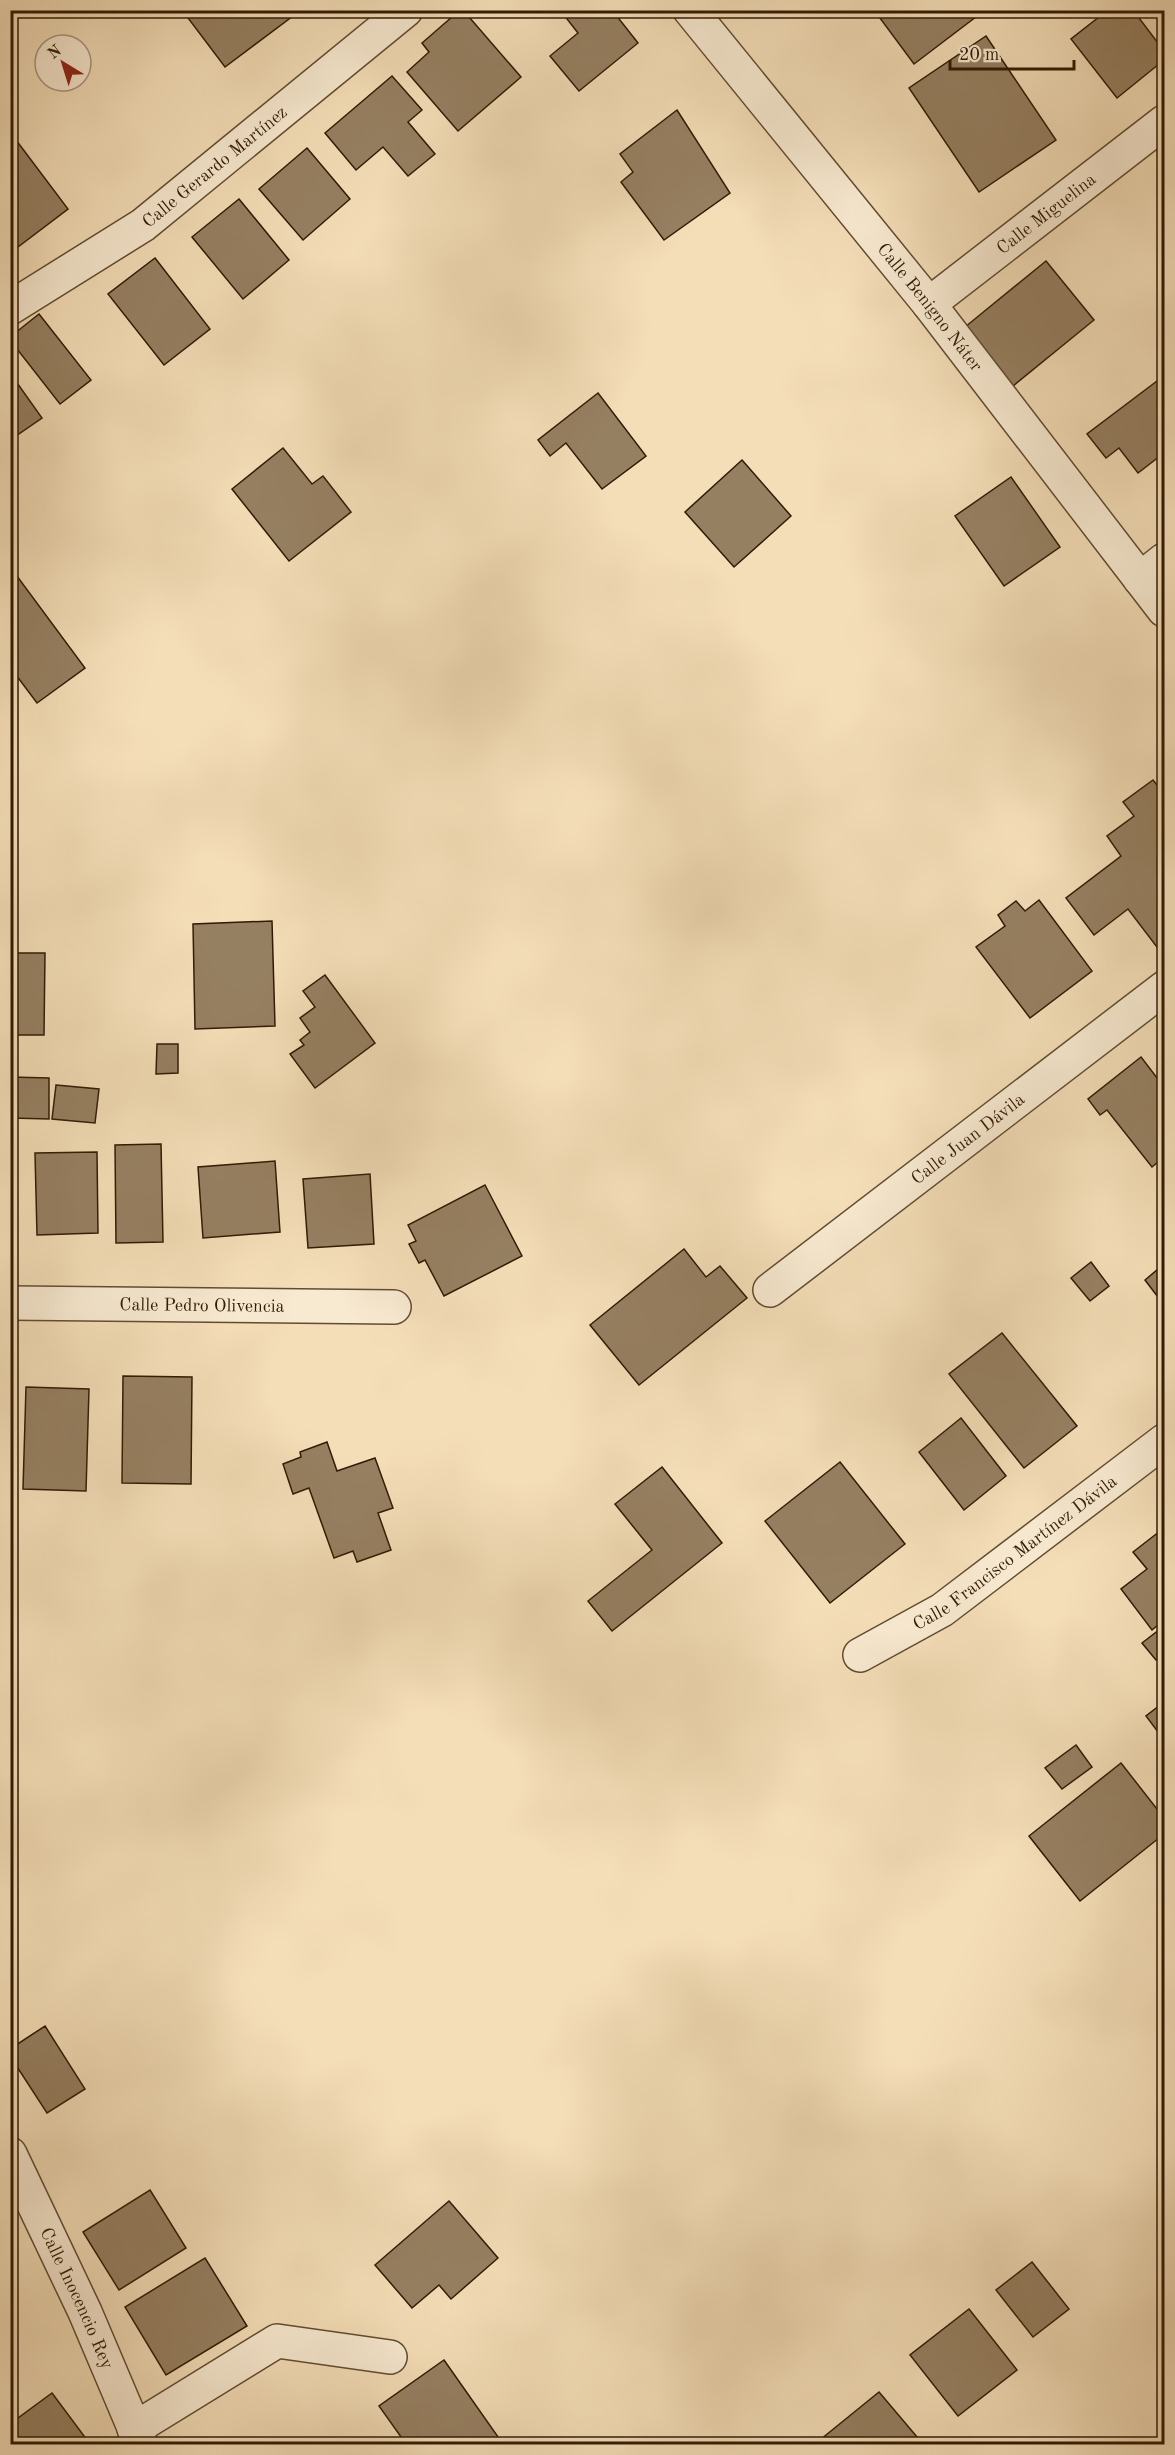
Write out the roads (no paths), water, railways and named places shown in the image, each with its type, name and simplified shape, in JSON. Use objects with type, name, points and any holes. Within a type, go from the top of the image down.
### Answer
[{"type":"street","name":"Calle Gerardo Martínez","points":[[10,308],[143,225],[406,10]]},
{"type":"street","name":"Calle Benigno Náter","points":[[690,10],[929,304],[1152,569],[1164,610]]},
{"type":"street","name":"Calle Miguelina","points":[[929,304],[1164,122]]},
{"type":"street","name":"Calle Juan Dávila","points":[[770,1290],[1164,988]]},
{"type":"street","name":"Calle Pedro Olivencia","points":[[10,1303],[394,1307]]},
{"type":"street","name":"Calle Francisco Martínez Dávila","points":[[860,1655],[942,1610],[1164,1441]]},
{"type":"street","name":"Calle Inocencio Rey","points":[[10,2154],[85,2312],[138,2437]]},
{"type":"street","points":[[138,2437],[277,2341],[390,2357]]}]
